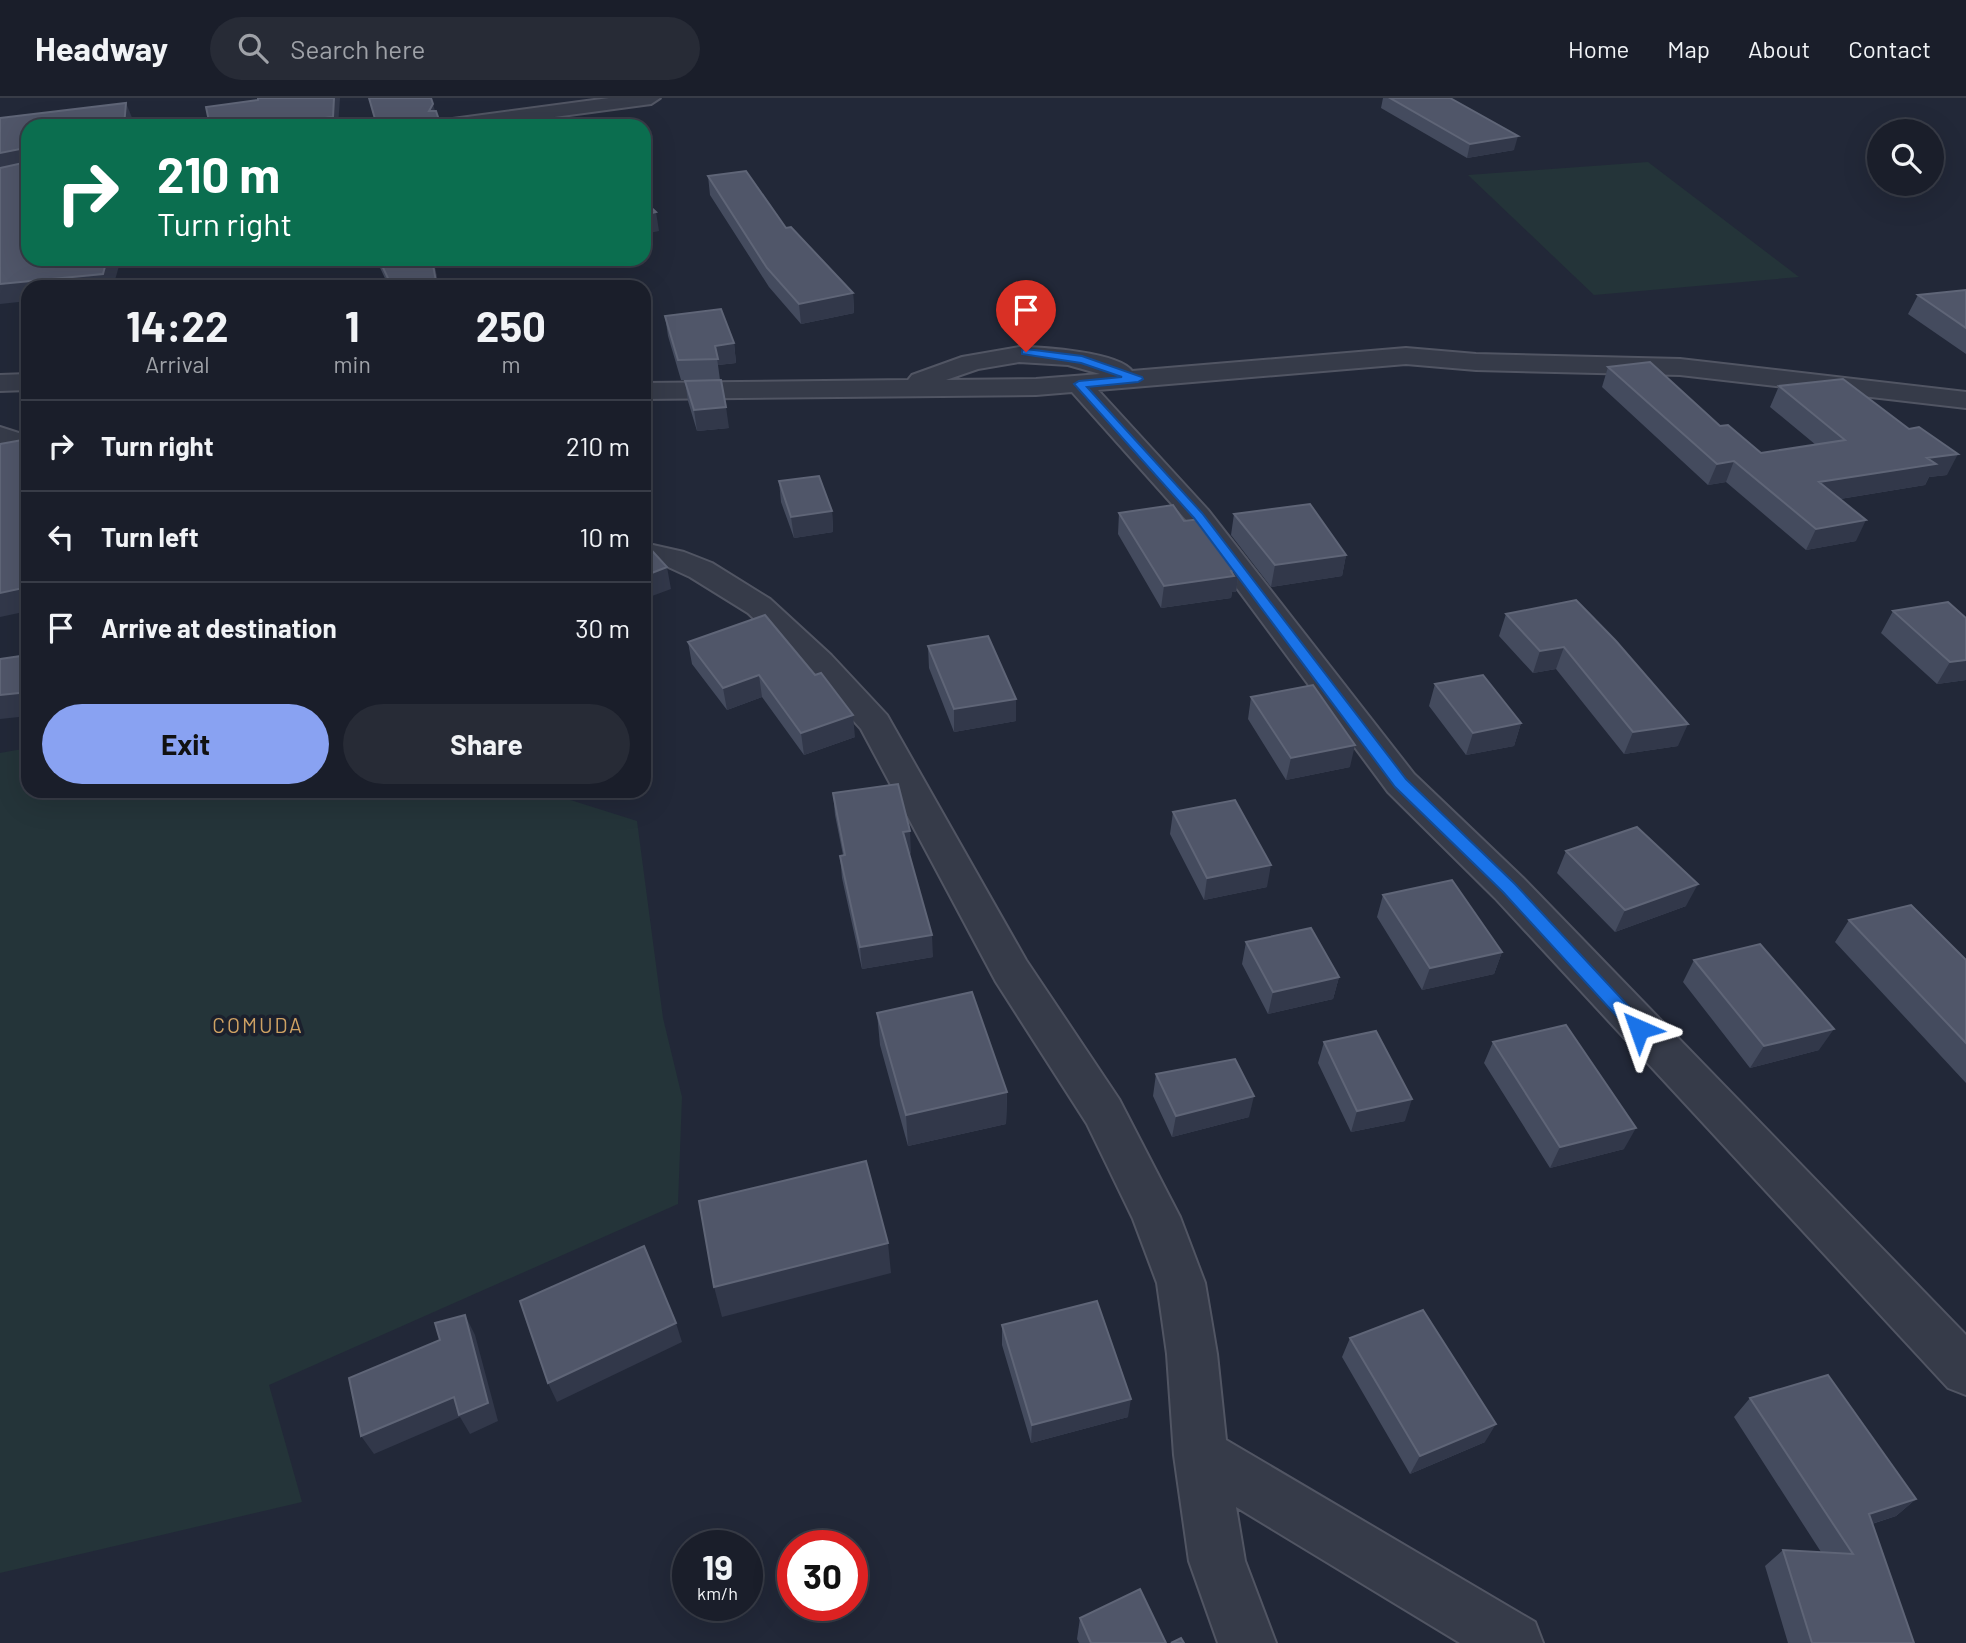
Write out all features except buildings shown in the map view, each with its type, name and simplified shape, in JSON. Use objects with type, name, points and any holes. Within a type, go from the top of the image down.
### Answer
[{"type":"street","points":[[496,119],[651,98]]},
{"type":"street","points":[[909,387],[960,364],[1026,352],[1082,360],[1138,379]]},
{"type":"street","points":[[651,391],[962,388],[1079,384],[1406,356],[1476,362],[1680,367],[1966,400]]},
{"type":"street","points":[[0,383],[21,382]]},
{"type":"street","points":[[1079,384],[1198,516],[1401,783],[1509,888],[1966,1371]]},
{"type":"street","points":[[0,435],[21,443]]},
{"type":"street","points":[[651,553],[673,558],[701,570],[759,606],[819,662],[875,723],[1011,971],[1103,1112],[1156,1217],[1181,1283],[1192,1354],[1201,1455],[1217,1561],[1247,1643]]},
{"type":"street","points":[[1201,1455],[1514,1643]]},
{"type":"shaded area","points":[[1648,162],[1799,277],[1594,295],[1468,175]]},
{"type":"shaded area","points":[[21,749],[21,798],[564,798],[637,821],[663,1018],[682,1097],[678,1204],[269,1385],[302,1502],[0,1573],[0,753]]},
{"type":"district","name":"COMUDA","points":[[258,1026]]},
{"type":"route","points":[[1026,352],[1082,360],[1138,379],[1079,384],[1198,516],[1401,783],[1509,888],[1639,1029]]}]
